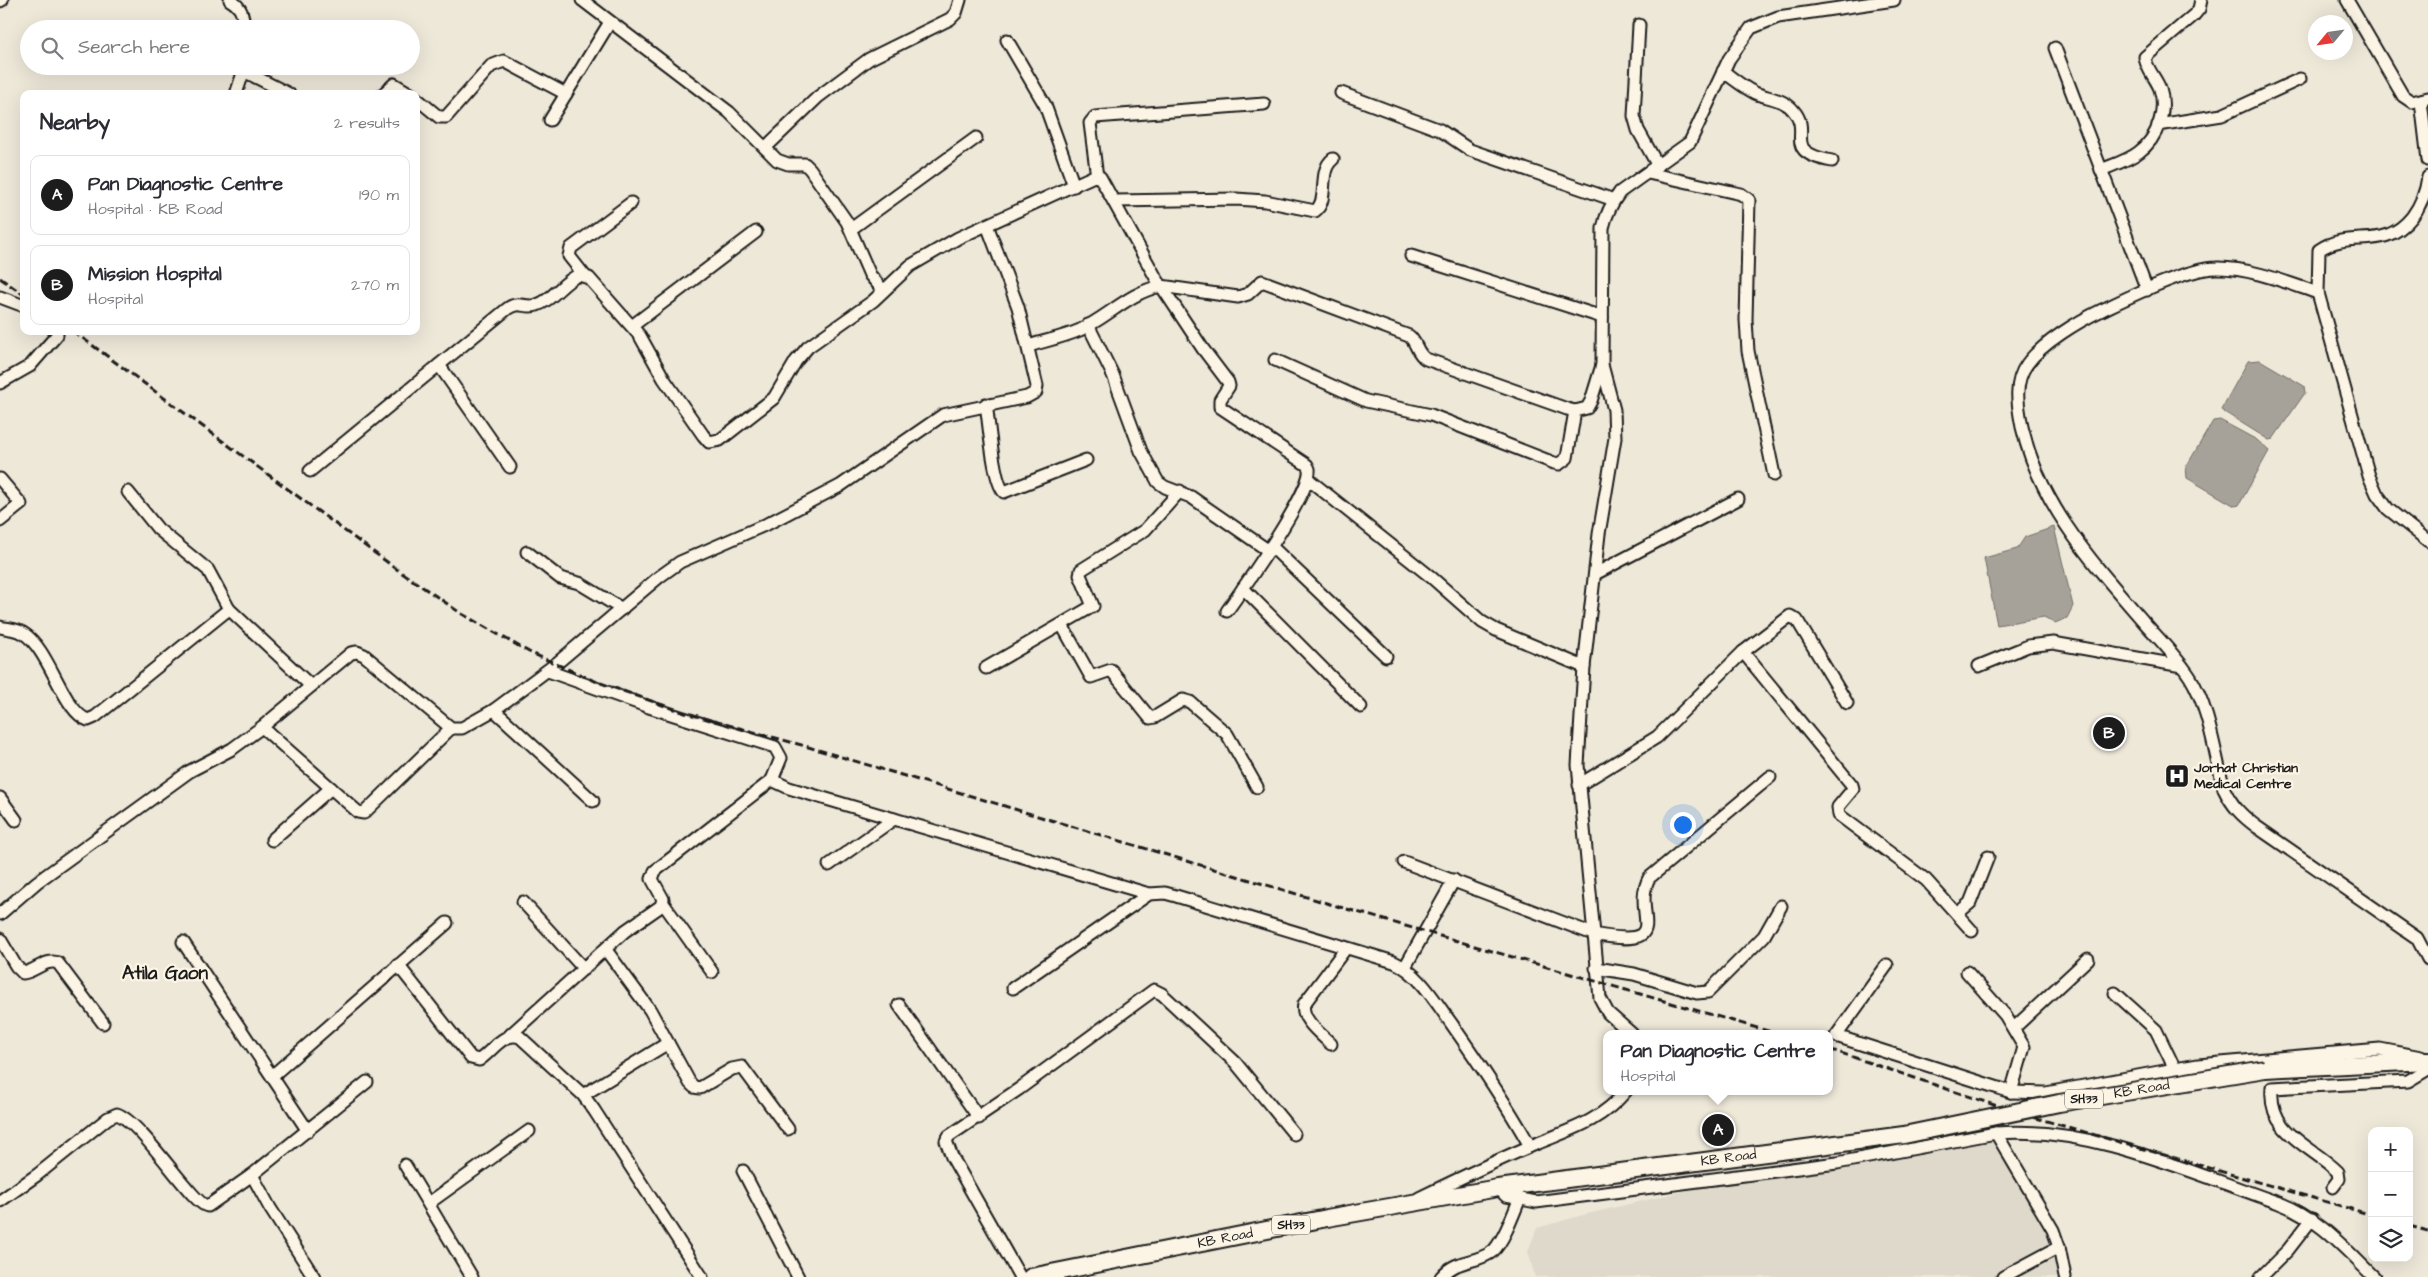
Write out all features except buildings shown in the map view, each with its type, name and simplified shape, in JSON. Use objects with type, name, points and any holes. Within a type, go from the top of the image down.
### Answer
[{"type":"main road","name":"KB Road","points":[[1031,1277],[1327,1218],[1498,1188],[1904,1135],[2059,1103],[2237,1072],[2424,1062]]},
{"type":"street","points":[[230,0],[243,13],[243,20]]},
{"type":"street","points":[[582,0],[729,112],[782,163],[805,164],[810,168],[851,229],[870,275],[883,290]]},
{"type":"street","points":[[766,148],[818,97],[869,59],[950,19],[956,13],[960,0]]},
{"type":"street","points":[[1627,1030],[1614,1019],[1600,998],[1579,785],[1584,667],[1599,534],[1615,438],[1614,410],[1602,365],[1603,228],[1609,208],[1620,192],[1690,142],[1720,77],[1744,35],[1751,28],[1767,20],[1894,0]]},
{"type":"street","points":[[2101,170],[2138,153],[2145,147],[2158,125],[2164,107],[2156,81],[2146,64],[2145,57],[2194,15],[2199,9],[2201,0]]},
{"type":"street","points":[[2347,0],[2402,96],[2412,102],[2425,100],[2428,160]]},
{"type":"street","points":[[550,120],[610,22]]},
{"type":"street","points":[[1639,25],[1634,116],[1653,170]]},
{"type":"street","points":[[1007,40],[1045,105],[1074,186]]},
{"type":"street","points":[[2055,48],[2147,290]]},
{"type":"street","points":[[420,101],[439,116],[446,117],[492,66],[504,61],[566,94]]},
{"type":"street","points":[[236,90],[238,75]]},
{"type":"street","points":[[252,75],[281,90]]},
{"type":"street","points":[[1720,77],[1790,106],[1797,117],[1801,142],[1806,152],[1815,157],[1832,160]]},
{"type":"street","points":[[2158,125],[2222,115],[2300,79]]},
{"type":"street","points":[[387,90],[394,84],[404,90]]},
{"type":"street","points":[[1341,93],[1440,130],[1470,150],[1614,200]]},
{"type":"street","points":[[1097,177],[1090,123],[1095,117],[1264,104]]},
{"type":"street","points":[[851,229],[976,138]]},
{"type":"street","points":[[1115,201],[1236,199],[1265,201],[1315,211],[1321,205],[1327,168],[1333,159]]},
{"type":"street","points":[[1653,170],[1742,194],[1750,200],[1746,320],[1748,351],[1774,475]]},
{"type":"street","points":[[631,203],[571,248],[570,256],[584,275],[589,278],[632,326],[703,435],[709,442],[714,442],[774,398],[801,354],[873,301],[897,276],[933,251],[1094,176],[1097,177],[1104,182],[1161,286],[1202,349],[1228,382],[1229,386],[1220,400],[1220,407],[1306,465],[1310,473],[1271,549],[1227,611]]},
{"type":"street","points":[[2428,177],[2421,204],[2396,233],[2384,238],[2336,242],[2320,250],[2317,263],[2318,293],[2358,437],[2377,494],[2400,520],[2428,541]]},
{"type":"street","points":[[0,914],[37,882],[190,771],[226,752],[262,728],[346,656],[358,652],[451,728],[462,728],[494,710],[548,671],[659,577],[680,562],[767,524],[840,486],[943,415],[986,404],[1027,397],[1036,392],[1037,386],[1015,298],[988,225]]},
{"type":"street","points":[[632,326],[756,232]]},
{"type":"street","points":[[1411,256],[1602,317]]},
{"type":"street","points":[[2318,293],[2269,277],[2216,268],[2194,272],[2147,290],[2099,311],[2048,344],[2027,364],[2020,378],[2018,408],[2035,468],[2061,520],[2091,562],[2182,666],[2196,688],[2224,789],[2235,808],[2257,827],[2417,938],[2428,958]]},
{"type":"street","points":[[310,471],[511,305],[537,306],[575,277],[584,275]]},
{"type":"street","points":[[1028,346],[1069,334],[1088,325],[1127,300],[1161,286],[1238,297],[1248,294],[1262,281],[1270,282],[1409,336],[1413,338],[1418,352],[1426,359],[1575,411],[1586,408],[1591,401],[1602,365]]},
{"type":"street","points":[[0,297],[20,304]]},
{"type":"street","points":[[1088,325],[1113,375],[1141,451],[1153,475],[1165,487],[1192,497],[1271,549],[1386,656]]},
{"type":"street","points":[[0,383],[30,366],[57,335]]},
{"type":"street","points":[[1276,360],[1366,401],[1431,415],[1559,464],[1567,458],[1575,411]]},
{"type":"street","points":[[439,365],[510,467]]},
{"type":"street","points":[[986,404],[995,465],[1000,486],[1004,492],[1086,460]]},
{"type":"street","points":[[0,479],[21,504],[0,521]]},
{"type":"street","points":[[1308,479],[1431,577],[1482,622],[1584,667]]},
{"type":"street","points":[[986,668],[1093,606],[1080,575],[1083,568],[1138,534],[1180,491]]},
{"type":"street","points":[[128,492],[158,529],[208,570],[230,609],[311,686]]},
{"type":"street","points":[[1595,574],[1738,499]]},
{"type":"street","points":[[527,552],[560,578],[579,583],[622,609]]},
{"type":"street","points":[[1243,588],[1361,707]]},
{"type":"street","points":[[0,628],[17,630],[32,641],[72,706],[82,718],[88,720],[95,717],[230,609]]},
{"type":"street","points":[[1579,785],[1657,737],[1743,652],[1786,618],[1794,617],[1847,703]]},
{"type":"street","points":[[1062,625],[1091,677],[1111,670],[1150,718],[1155,717],[1182,700],[1190,702],[1227,734],[1257,788]]},
{"type":"street","points":[[1979,666],[2028,646],[2053,643],[2182,666]]},
{"type":"street","points":[[1743,652],[1852,785],[1853,789],[1838,807],[1839,815],[1926,880],[1958,913],[1972,931]]},
{"type":"street","points":[[548,671],[649,707],[775,747],[781,758],[772,780],[655,871],[652,880],[662,896],[663,903],[712,972]]},
{"type":"street","points":[[494,710],[593,800]]},
{"type":"street","points":[[262,728],[358,812],[364,813],[451,728]]},
{"type":"street","points":[[1404,862],[1594,934],[1621,939],[1631,938],[1644,932],[1647,924],[1645,892],[1649,878],[1770,777]]},
{"type":"street","points":[[772,780],[790,788],[1149,894],[1165,893],[1176,896],[1405,967],[1422,985],[1487,1075],[1530,1146]]},
{"type":"street","points":[[272,840],[331,788]]},
{"type":"street","points":[[0,798],[16,820]]},
{"type":"street","points":[[829,865],[894,819]]},
{"type":"street","points":[[1958,913],[1970,903],[1988,857]]},
{"type":"street","points":[[1405,967],[1454,880]]},
{"type":"street","points":[[1013,988],[1149,894]]},
{"type":"street","points":[[524,902],[584,969]]},
{"type":"street","points":[[398,965],[470,1058],[475,1060],[483,1057],[510,1035],[625,931],[663,903]]},
{"type":"street","points":[[1596,968],[1634,974],[1696,993],[1708,992],[1764,936],[1781,906]]},
{"type":"street","points":[[272,1076],[447,923]]},
{"type":"street","points":[[0,939],[16,966],[23,973],[48,962],[58,963],[103,1023]]},
{"type":"street","points":[[183,942],[308,1131]]},
{"type":"street","points":[[1331,1044],[1306,1018],[1303,1008],[1304,1004],[1346,948]]},
{"type":"street","points":[[606,950],[639,994],[694,1087],[700,1088],[732,1069],[742,1067],[788,1130]]},
{"type":"street","points":[[2014,1028],[2088,959]]},
{"type":"street","points":[[1887,965],[1836,1036],[2011,1092],[2046,1094],[2198,1065],[2380,1049],[2424,1062],[2408,1082],[2272,1088],[2270,1101],[2283,1127],[2297,1142],[2338,1172],[2339,1179],[2333,1187]]},
{"type":"street","points":[[1967,972],[1989,995],[2014,1028],[2024,1052],[2014,1076],[2011,1092]]},
{"type":"street","points":[[1020,1277],[947,1148],[946,1141],[949,1136],[978,1118],[1154,990],[1162,994],[1235,1062],[1294,1134]]},
{"type":"street","points":[[2115,992],[2156,1030],[2175,1069]]},
{"type":"street","points":[[898,1005],[978,1118]]},
{"type":"street","points":[[510,1035],[520,1037],[582,1095],[608,1131],[702,1277]]},
{"type":"street","points":[[582,1095],[668,1043]]},
{"type":"street","points":[[0,1201],[37,1175],[108,1118],[118,1114],[133,1125],[203,1206],[212,1204],[308,1131],[367,1082]]},
{"type":"street","points":[[1404,1204],[1530,1146],[1596,1119],[1622,1095]]},
{"type":"street","points":[[429,1203],[529,1131]]},
{"type":"street","points":[[1498,1188],[1506,1196],[1536,1202],[1837,1163],[1996,1133],[2049,1132],[2134,1153],[2279,1203],[2312,1219],[2329,1232],[2374,1277]]},
{"type":"street","points":[[1996,1133],[2044,1212],[2059,1247],[2065,1277]]},
{"type":"street","points":[[405,1165],[472,1277]]},
{"type":"street","points":[[742,1171],[798,1277]]},
{"type":"street","points":[[252,1175],[270,1208],[314,1277]]},
{"type":"street","points":[[1441,1277],[1457,1264],[1492,1251],[1498,1244],[1520,1198]]},
{"type":"street","points":[[2261,1277],[2288,1250],[2312,1219]]},
{"type":"street","points":[[2002,1277],[2059,1247]]},
{"type":"shaded area","points":[[2260,360],[2304,386],[2305,393],[2273,439],[2269,440],[2221,410],[2248,361]]},
{"type":"shaded area","points":[[2220,420],[2257,440],[2269,451],[2239,505],[2235,506],[2187,478],[2186,467],[2213,421]]},
{"type":"shaded area","points":[[2054,527],[2073,606],[2067,618],[2055,623],[2044,617],[1997,625],[1984,558],[2017,549],[2025,537]]},
{"type":"shaded area","points":[[1985,1128],[2032,1200],[2050,1237],[2060,1277],[1535,1277],[1528,1251],[1537,1228],[1583,1215],[1803,1163],[1948,1133]]},
{"type":"railway","points":[[0,278],[20,292]]},
{"type":"railway","points":[[78,335],[402,573],[462,614],[529,652],[595,681],[685,713],[805,746],[1340,907],[1764,1030]]},
{"type":"railway","points":[[1833,1050],[2012,1111],[2368,1214]]},
{"type":"railway","points":[[2413,1227],[2428,1231]]},
{"type":"place","name":"Mission Hospital","points":[[2109,733]]},
{"type":"place","name":"Jorhat Christian Medical Centre","points":[[2177,776]]},
{"type":"place","name":"Pan Diagnostic Centre","points":[[1718,1130]]},
{"type":"district","name":"Atila Gaon","points":[[165,973]]}]
